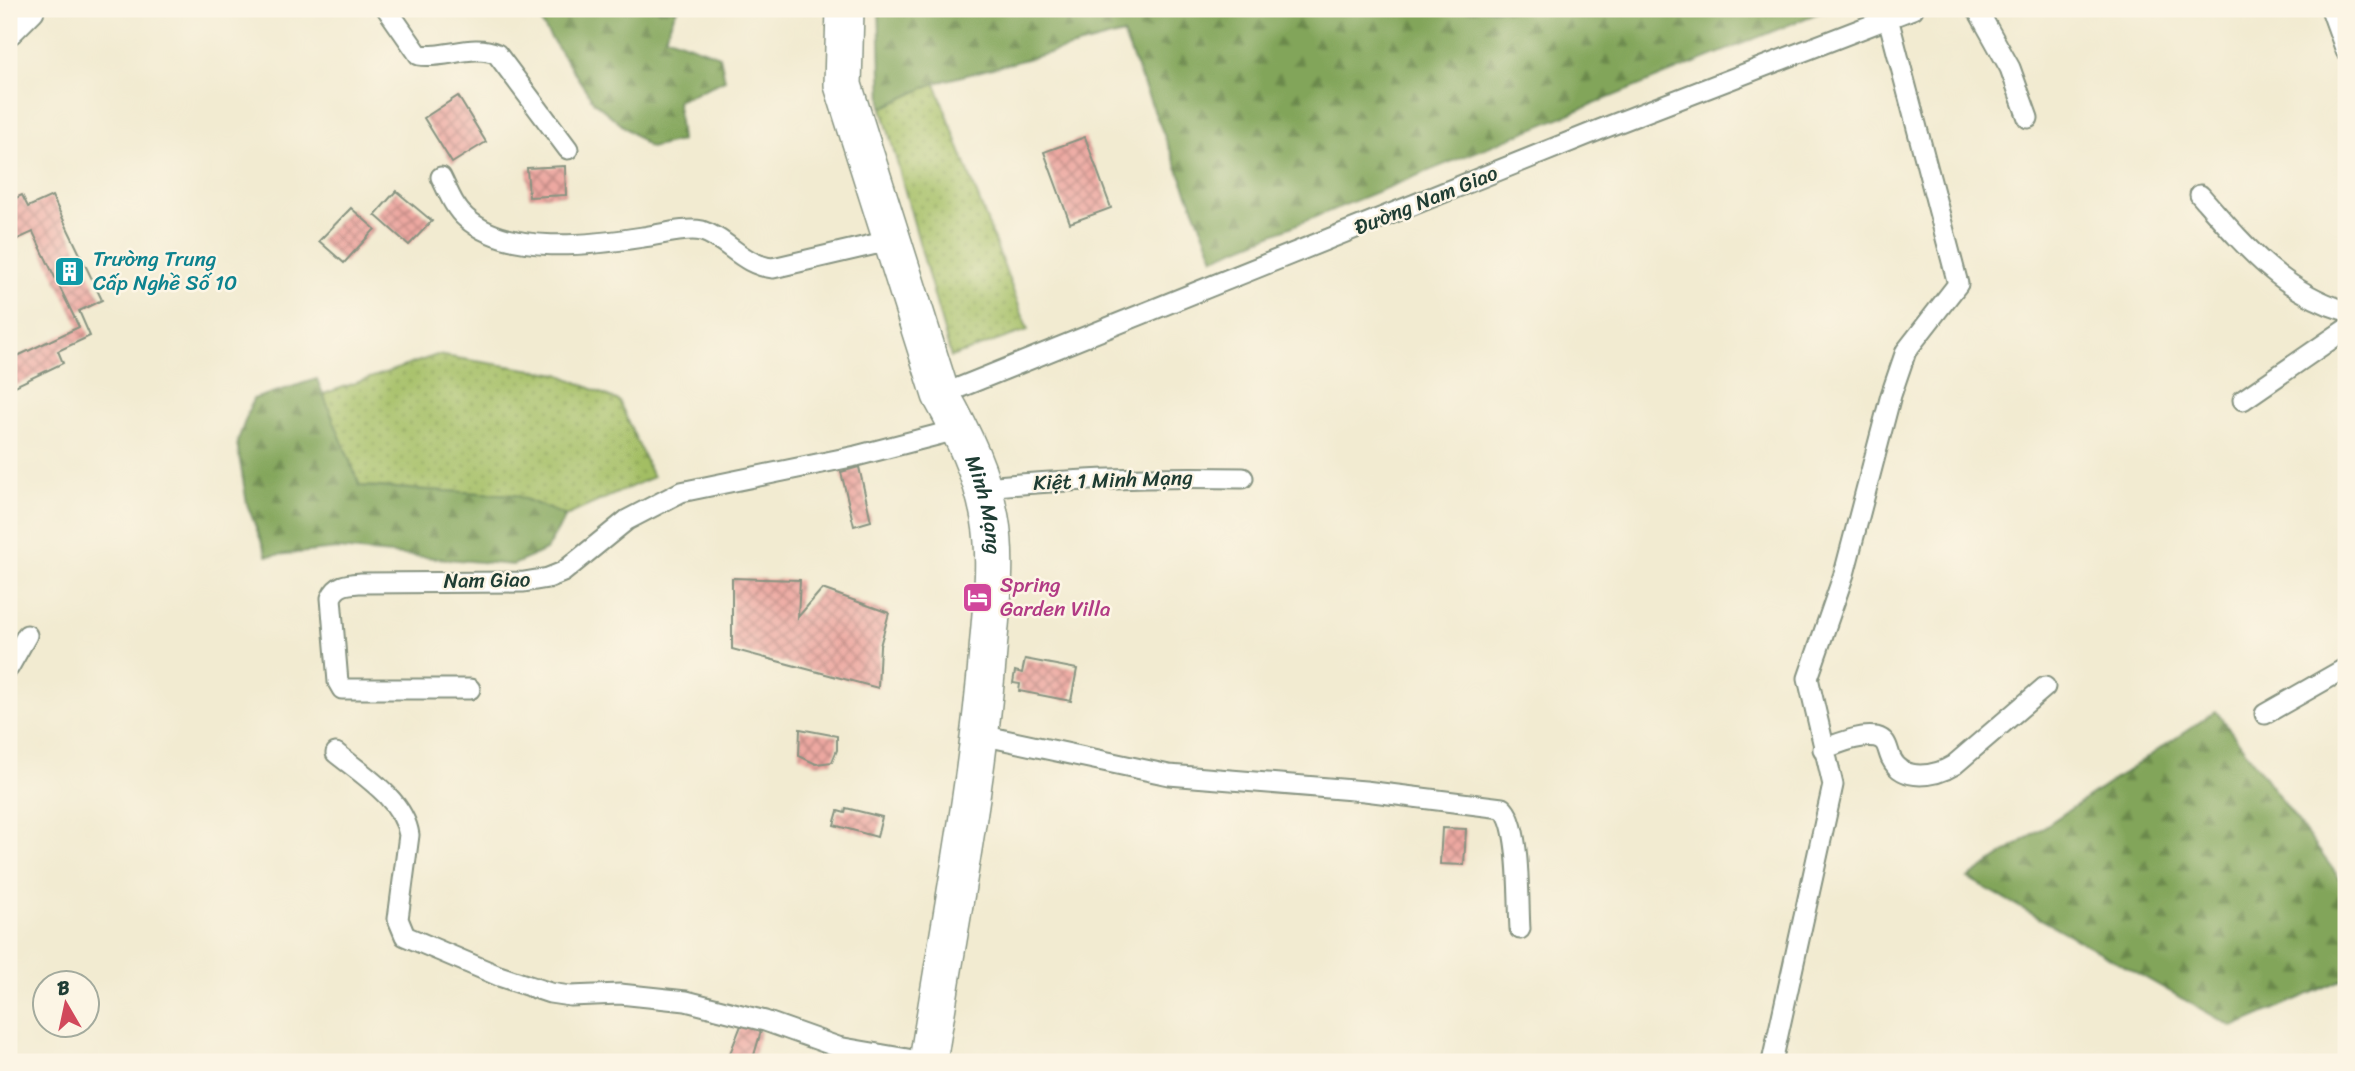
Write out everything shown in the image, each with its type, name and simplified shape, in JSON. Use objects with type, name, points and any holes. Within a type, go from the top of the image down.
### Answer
[{"type":"highway","name":"Minh Mạng","points":[[845,9],[843,85],[941,395],[960,429],[984,487],[991,522],[993,573],[981,735],[926,1062]]},
{"type":"street","points":[[9,30],[30,9]]},
{"type":"street","points":[[387,9],[419,55],[486,49],[497,54],[568,149]]},
{"type":"street","name":"Đường Nam Giao","points":[[941,395],[1586,135],[1913,9]]},
{"type":"street","points":[[1976,9],[2010,68],[2028,118]]},
{"type":"street","points":[[2333,9],[2346,17]]},
{"type":"street","points":[[2333,9],[2346,51]]},
{"type":"street","points":[[1772,1062],[1833,785],[1808,678],[1844,574],[1891,395],[1906,351],[1958,284],[1888,18]]},
{"type":"street","points":[[441,177],[457,208],[467,219],[507,240],[597,244],[703,231],[758,267],[773,268],[893,240]]},
{"type":"street","points":[[2200,195],[2258,261],[2321,303],[2346,311]]},
{"type":"street","points":[[2243,400],[2346,330]]},
{"type":"street","name":"Nam Giao","points":[[470,689],[342,689],[338,682],[331,598],[335,589],[344,584],[361,583],[524,582],[548,578],[579,562],[601,538],[627,520],[681,492],[856,456],[960,429]]},
{"type":"street","name":"Kiệt 1 Minh Mạng","points":[[984,487],[1051,481],[1243,478]]},
{"type":"street","points":[[9,667],[27,635]]},
{"type":"street","points":[[2265,714],[2346,668]]},
{"type":"street","points":[[1823,750],[1845,742],[1878,737],[1885,741],[1898,765],[1915,774],[1938,775],[1954,765],[2045,687]]},
{"type":"street","points":[[981,735],[1169,775],[1366,791],[1502,807],[1508,813],[1513,829],[1520,929]]},
{"type":"street","points":[[336,753],[399,808],[407,824],[408,846],[398,919],[405,936],[499,976],[550,993],[570,996],[649,995],[686,1001],[765,1021],[838,1047],[926,1062]]},
{"type":"green space","points":[[535,9],[677,9],[665,36],[720,56],[725,80],[677,101],[681,141],[650,148],[594,102],[545,29]]},
{"type":"green space","points":[[879,9],[1828,9],[1214,258],[1123,34],[935,83],[882,108]]},
{"type":"green space","points":[[935,83],[1028,330],[951,357],[882,108]]},
{"type":"green space","points":[[437,355],[559,374],[619,401],[653,477],[566,516],[515,495],[360,486],[323,394]]},
{"type":"green space","points":[[317,379],[360,486],[515,495],[566,516],[546,550],[513,565],[337,549],[267,556],[247,504],[237,443],[253,399]]},
{"type":"green space","points":[[2216,711],[2346,887],[2346,978],[2233,1027],[1968,878]]},
{"type":"building","points":[[458,96],[486,142],[452,163],[424,118]]},
{"type":"building","points":[[1085,137],[1111,208],[1070,223],[1044,152]]},
{"type":"building","points":[[565,166],[566,195],[529,197],[527,168]]},
{"type":"building","points":[[396,191],[432,221],[409,245],[375,215]]},
{"type":"building","name":"Trường Trung Cấp Nghề Số 10","points":[[22,195],[28,207],[52,196],[102,300],[79,311],[90,336],[58,351],[63,363],[9,389],[9,360],[79,327],[33,232],[9,243],[9,201]]},
{"type":"building","points":[[351,208],[375,229],[344,263],[319,241]]},
{"type":"building","points":[[859,467],[871,521],[854,526],[841,472]]},
{"type":"building","points":[[732,578],[800,580],[798,617],[822,589],[889,613],[880,646],[878,688],[732,649]]},
{"type":"building","points":[[1025,659],[1077,669],[1071,701],[1019,691],[1020,684],[1013,683],[1015,671],[1022,673]]},
{"type":"building","points":[[800,729],[837,736],[837,750],[832,762],[816,764],[799,756]]},
{"type":"building","points":[[846,808],[882,817],[877,837],[834,825],[838,811],[845,813]]},
{"type":"building","points":[[1442,828],[1466,829],[1464,865],[1440,864]]},
{"type":"building","points":[[742,1023],[761,1031],[752,1062],[727,1061]]},
{"type":"place","name":"Trường Trung Cấp Nghề Số 10","points":[[70,271]]},
{"type":"place","name":"Spring Garden Villa","points":[[977,597]]}]
